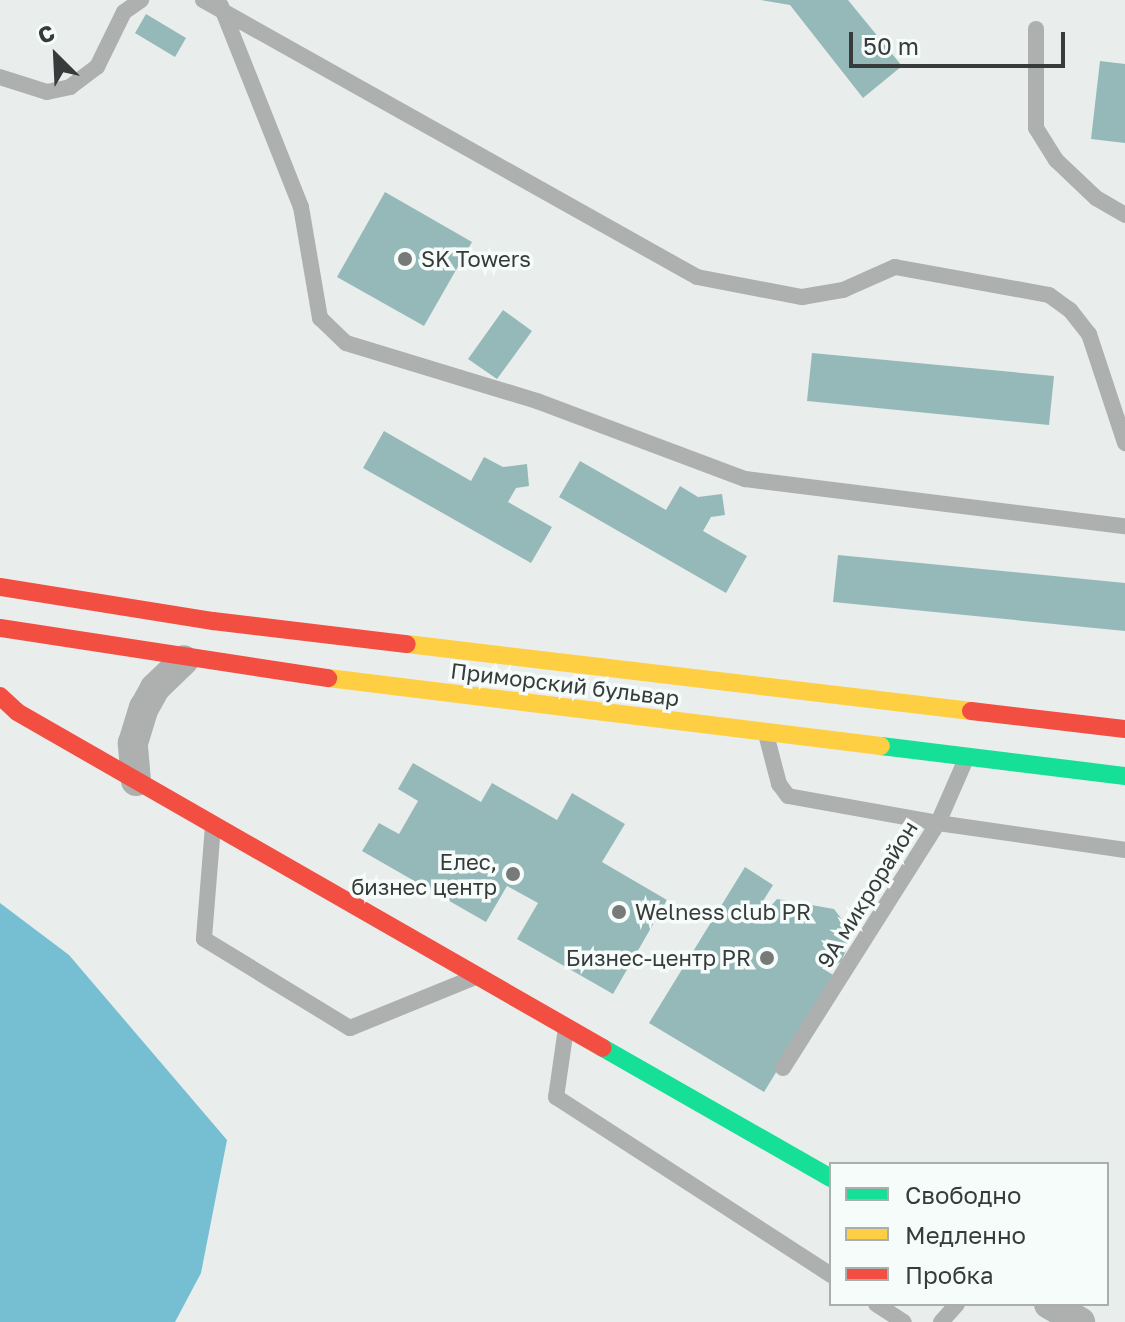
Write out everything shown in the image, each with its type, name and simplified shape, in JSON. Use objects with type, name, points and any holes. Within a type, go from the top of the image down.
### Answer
[{"type":"street","points":[[0,587],[213,621],[1125,729]]},
{"type":"street","name":"Приморский бульвар","points":[[0,628],[184,660],[1125,776]]},
{"type":"street","points":[[136,781],[133,743],[144,708],[155,688],[184,660]]},
{"type":"street","points":[[0,696],[17,712],[829,1177]]},
{"type":"street","points":[[1052,1306],[1080,1322]]},
{"type":"lane","points":[[0,77],[47,92],[70,87],[97,67],[124,12],[141,0]]},
{"type":"lane","points":[[203,0],[221,6],[697,277],[802,297],[843,290],[895,267],[1049,295],[1070,310],[1089,334],[1125,443]]},
{"type":"lane","points":[[221,6],[301,207],[320,318],[346,343],[537,401],[745,479],[1125,526]]},
{"type":"lane","points":[[1036,29],[1036,128],[1056,160],[1096,198],[1125,215]]},
{"type":"lane","points":[[766,733],[779,784],[788,796],[938,823],[967,757]]},
{"type":"lane","name":"9А микрорайон","points":[[783,1068],[938,823],[1125,850]]},
{"type":"lane","points":[[213,825],[204,939],[350,1028],[478,976]]},
{"type":"lane","points":[[567,1026],[556,1097],[829,1274]]},
{"type":"lane","points":[[879,1306],[904,1322]]},
{"type":"lane","points":[[941,1322],[955,1306]]},
{"type":"water","points":[[0,903],[69,955],[227,1140],[201,1273],[175,1322],[0,1322]]},
{"type":"building","points":[[761,0],[848,0],[902,66],[863,98],[790,5]]},
{"type":"building","points":[[146,14],[186,38],[175,57],[135,33]]},
{"type":"building","points":[[1100,61],[1125,64],[1125,143],[1091,139]]},
{"type":"building","name":"SK Towers","points":[[385,192],[472,242],[424,326],[337,277]]},
{"type":"building","points":[[503,310],[532,331],[497,379],[468,359]]},
{"type":"building","points":[[812,353],[1054,376],[1049,425],[807,401]]},
{"type":"building","points":[[384,431],[471,481],[484,457],[503,467],[527,464],[529,486],[516,488],[508,502],[552,527],[531,563],[363,468]]},
{"type":"building","points":[[580,461],[666,510],[680,486],[698,497],[722,494],[725,515],[711,517],[703,531],[747,556],[726,593],[559,497]]},
{"type":"building","points":[[838,555],[1125,583],[1125,631],[833,602]]},
{"type":"building","name":"Елес, бизнес центр","points":[[413,763],[481,802],[492,783],[557,820],[572,793],[625,824],[602,862],[667,900],[613,994],[517,939],[538,903],[507,886],[486,922],[362,851],[379,823],[399,834],[418,801],[398,789]]},
{"type":"building","name":"Бизнес-центр PR","points":[[745,867],[773,885],[763,901],[771,906],[777,899],[834,909],[853,934],[841,962],[825,970],[835,976],[764,1092],[649,1023]]},
{"type":"traffic: fast","points":[[881,746],[1125,776]]},
{"type":"traffic: fast","points":[[603,1048],[829,1177]]},
{"type":"traffic: slow","points":[[407,644],[971,711]]},
{"type":"traffic: slow","points":[[328,678],[881,746]]},
{"type":"traffic: jam","points":[[0,587],[213,621],[407,644]]},
{"type":"traffic: jam","points":[[0,628],[328,678]]},
{"type":"traffic: jam","points":[[0,696],[17,712],[603,1048]]},
{"type":"traffic: jam","points":[[971,711],[1125,729]]},
{"type":"place","name":"SK Towers","points":[[405,259]]},
{"type":"place","name":"Елес, бизнес центр","points":[[513,874]]},
{"type":"place","name":"Welness club PR","points":[[619,912]]},
{"type":"place","name":"Бизнес-центр PR","points":[[767,958]]}]
